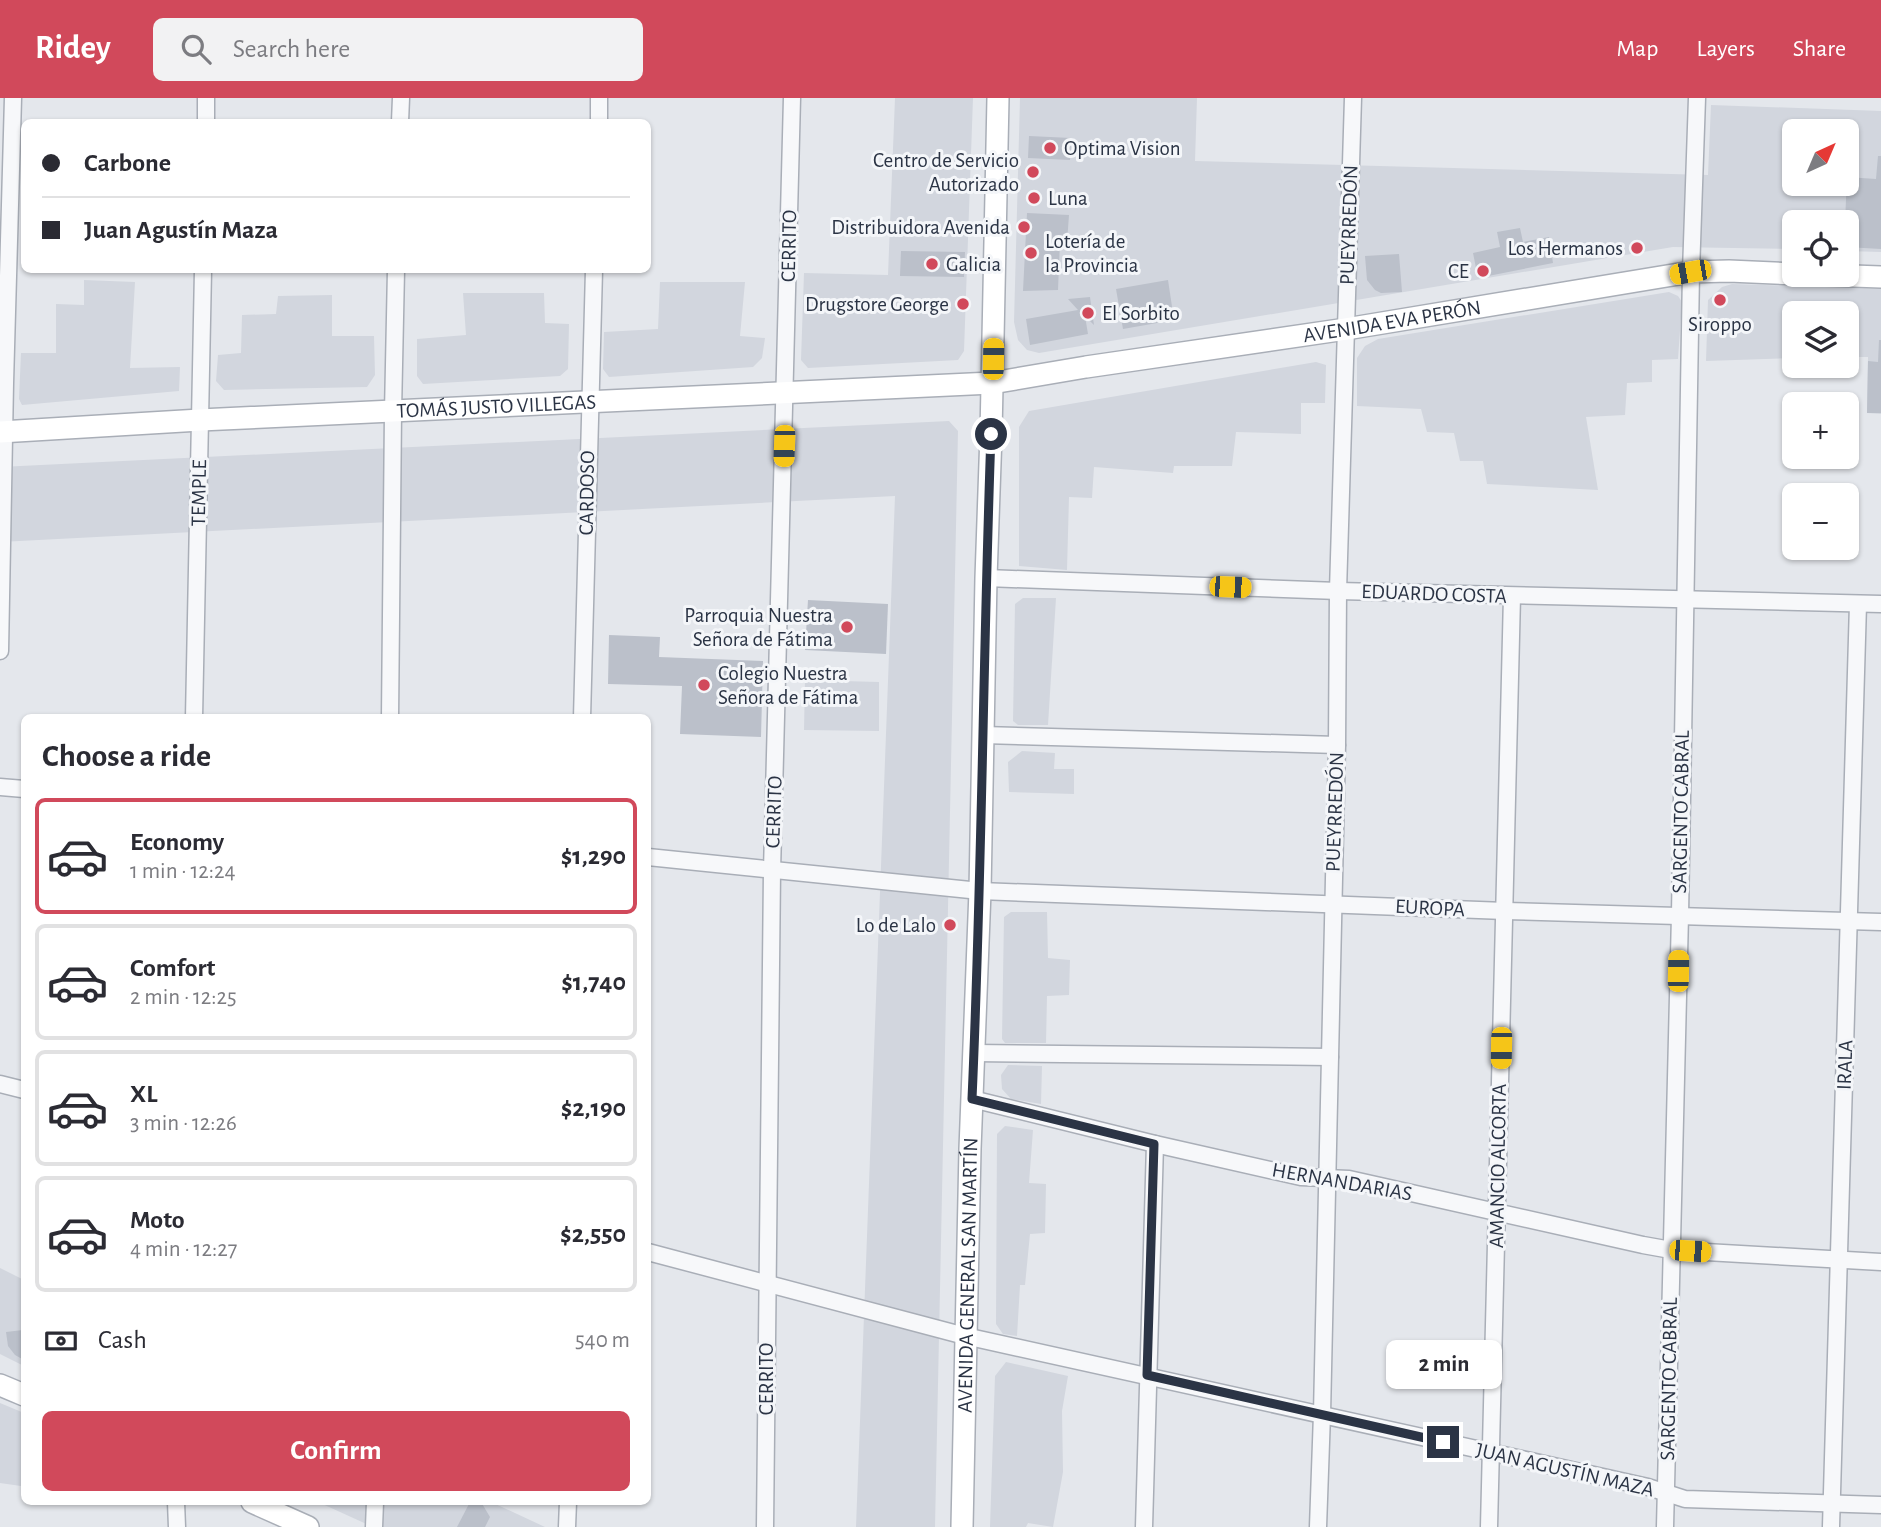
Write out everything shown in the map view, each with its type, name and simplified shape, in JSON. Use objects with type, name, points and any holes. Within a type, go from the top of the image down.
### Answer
[{"type":"main road","name":"AVENIDA GENERAL SAN MARTÍN","points":[[962,1527],[998,98]]},
{"type":"main road","name":"AVENIDA EVA PERÓN","points":[[992,383],[1346,329],[1690,272],[1782,273]]},
{"type":"main road","points":[[1859,276],[1881,277]]},
{"type":"main road","name":"TOMÁS JUSTO VILLEGAS","points":[[2,432],[200,420],[992,383]]},
{"type":"main road","points":[[0,1385],[21,1394]]},
{"type":"main road","points":[[259,1505],[308,1527]]},
{"type":"street","points":[[0,652],[2,432],[13,98]]},
{"type":"street","points":[[205,119],[206,98]]},
{"type":"street","points":[[400,119],[401,98]]},
{"type":"street","points":[[598,119],[599,98]]},
{"type":"street","name":"CERRITO","points":[[765,1527],[772,872],[792,98]]},
{"type":"street","name":"PUEYRREDÓN","points":[[1318,1527],[1337,745],[1338,591],[1353,98]]},
{"type":"street","name":"SARGENTO CABRAL","points":[[1665,1527],[1680,915],[1690,272],[1697,98]]},
{"type":"street","name":"TEMPLE","points":[[194,714],[203,273]]},
{"type":"street","points":[[390,714],[396,273]]},
{"type":"street","name":"CARDOSO","points":[[582,714],[594,273]]},
{"type":"street","name":"EDUARDO COSTA","points":[[986,578],[1338,591],[1881,604]]},
{"type":"street","name":"AMANCIO ALCORTA","points":[[1489,1527],[1512,596]]},
{"type":"street","name":"IRALA","points":[[1832,1527],[1857,604]]},
{"type":"street","points":[[983,735],[1337,745]]},
{"type":"street","points":[[0,787],[21,789]]},
{"type":"street","name":"EUROPA","points":[[651,857],[772,872],[980,891],[1881,922]]},
{"type":"street","points":[[974,1053],[1330,1057]]},
{"type":"street","points":[[0,1084],[21,1089]]},
{"type":"street","name":"HERNANDARIAS","points":[[972,1099],[1301,1177],[1349,1179],[1671,1250],[1881,1262]]},
{"type":"street","points":[[1144,1527],[1154,1144]]},
{"type":"street","name":"JUAN AGUSTÍN MAZA","points":[[651,1253],[965,1336],[1693,1499],[1881,1505]]},
{"type":"street","points":[[176,1505],[177,1527]]},
{"type":"street","points":[[374,1505],[374,1527]]},
{"type":"street","points":[[567,1527],[568,1505]]},
{"type":"shaded area","points":[[895,98],[973,98],[964,351],[958,360],[808,368],[801,360],[804,273],[888,275]]},
{"type":"shaded area","points":[[1020,98],[1197,98],[1195,161],[1708,175],[1711,105],[1881,111],[1881,252],[1859,251],[1859,210],[1782,210],[1782,249],[1673,247],[1039,353],[1027,350],[1018,340],[1014,322]]},
{"type":"shaded area","points":[[84,280],[135,282],[130,368],[180,367],[179,391],[22,405],[19,399],[21,353],[56,353],[56,304],[84,305]]},
{"type":"shaded area","points":[[660,282],[745,282],[740,336],[765,338],[762,358],[753,367],[609,377],[603,369],[604,332],[658,329]]},
{"type":"shaded area","points":[[1732,284],[1881,289],[1881,414],[1867,413],[1868,357],[1859,357],[1859,301],[1782,301],[1782,358],[1706,361],[1708,300],[1722,287]]},
{"type":"shaded area","points":[[1669,292],[1678,296],[1682,302],[1678,359],[1652,360],[1652,382],[1627,383],[1625,415],[1586,417],[1598,490],[1487,484],[1483,461],[1460,461],[1454,433],[1427,432],[1421,409],[1357,406],[1357,358],[1365,346],[1378,339]]},
{"type":"shaded area","points":[[463,293],[544,293],[545,323],[569,324],[568,369],[560,376],[423,384],[417,376],[417,339],[466,335]]},
{"type":"shaded area","points":[[332,295],[332,336],[374,336],[375,375],[367,387],[224,390],[216,381],[218,355],[241,353],[242,315],[276,314],[278,296]]},
{"type":"shaded area","points":[[1316,362],[1326,365],[1325,403],[1301,403],[1301,434],[1236,432],[1232,466],[1174,466],[1173,473],[1094,467],[1092,498],[1069,497],[1067,570],[1019,566],[1019,427],[1029,411]]},
{"type":"shaded area","points":[[949,421],[958,431],[935,1527],[856,1527],[895,496],[0,542],[0,467]]},
{"type":"shaded area","points":[[1023,598],[1056,598],[1048,725],[1018,725],[1013,721],[1015,604]]},
{"type":"shaded area","points":[[805,680],[879,682],[879,731],[804,730]]},
{"type":"shaded area","points":[[1022,751],[1055,753],[1054,769],[1074,769],[1074,794],[1009,792],[1008,762]]},
{"type":"shaded area","points":[[1011,912],[1047,912],[1048,958],[1070,960],[1069,995],[1047,996],[1046,1043],[1005,1043],[1002,1039],[1004,917]]},
{"type":"shaded area","points":[[1008,1065],[1042,1066],[1041,1104],[1011,1099],[1002,1089],[1001,1075]]},
{"type":"shaded area","points":[[1005,1126],[1033,1130],[1029,1183],[1046,1184],[1045,1233],[1030,1234],[1025,1285],[1020,1285],[1017,1336],[1003,1334],[996,1324],[997,1134]]},
{"type":"shaded area","points":[[0,1268],[21,1278],[21,1364],[0,1354]]},
{"type":"shaded area","points":[[1006,1362],[1068,1376],[1062,1411],[1063,1472],[1053,1527],[1028,1523],[1026,1527],[990,1527],[995,1376]]},
{"type":"shaded area","points":[[0,1403],[21,1412],[21,1486],[0,1483]]},
{"type":"shaded area","points":[[325,1505],[497,1505],[545,1527],[373,1527]]},
{"type":"building","name":"Optima Vision","points":[[1029,136],[1071,138],[1070,160],[1028,158]]},
{"type":"building","points":[[1878,156],[1881,156],[1881,249],[1859,248],[1859,210],[1846,210],[1846,196],[1859,196],[1859,178],[1876,179]]},
{"type":"building","points":[[1027,213],[1069,215],[1067,242],[1060,241],[1058,290],[1023,291]]},
{"type":"building","points":[[1520,228],[1523,242],[1549,237],[1553,263],[1478,278],[1473,253],[1500,247],[1497,232]]},
{"type":"building","name":"Galicia","points":[[901,251],[965,252],[964,277],[900,276]]},
{"type":"building","points":[[1399,254],[1402,292],[1381,293],[1375,290],[1367,280],[1365,256]]},
{"type":"building","points":[[1168,280],[1174,320],[1123,329],[1116,289]]},
{"type":"building","points":[[1090,297],[1094,325],[1085,316],[1088,334],[1030,345],[1026,319],[1078,310],[1068,299]]},
{"type":"building","points":[[1879,340],[1881,413],[1867,413],[1868,361],[1878,362]]},
{"type":"building","name":"Parroquia Nuestra Señora de Fátima","points":[[808,600],[888,604],[886,654],[805,650]]},
{"type":"building","name":"Colegio Nuestra Señora de Fátima","points":[[609,635],[660,637],[659,657],[763,661],[761,737],[680,734],[682,686],[608,684]]},
{"type":"building","points":[[21,1330],[21,1358],[8,1346],[6,1332]]},
{"type":"building","points":[[468,1505],[483,1505],[490,1517],[485,1527],[457,1527]]},
{"type":"place","name":"Optima Vision","points":[[1050,148]]},
{"type":"place","name":"Centro de Servicio Autorizado","points":[[1033,172]]},
{"type":"place","name":"Luna","points":[[1034,198]]},
{"type":"place","name":"Distribuidora Avenida","points":[[1024,227]]},
{"type":"place","name":"Los Hermanos","points":[[1637,248]]},
{"type":"place","name":"Lotería de la Provincia","points":[[1031,253]]},
{"type":"place","name":"Galicia","points":[[932,264]]},
{"type":"place","name":"CE","points":[[1483,271]]},
{"type":"place","name":"Siroppo","points":[[1720,300]]},
{"type":"place","name":"Drugstore George","points":[[963,304]]},
{"type":"place","name":"El Sorbito","points":[[1088,313]]},
{"type":"place","name":"Parroquia Nuestra Señora de Fátima","points":[[847,627]]},
{"type":"place","name":"Colegio Nuestra Señora de Fátima","points":[[704,685]]},
{"type":"place","name":"Lo de Lalo","points":[[950,925]]},
{"type":"route","points":[[991,434],[972,1099],[1154,1144],[1147,1375],[1443,1442]]}]
